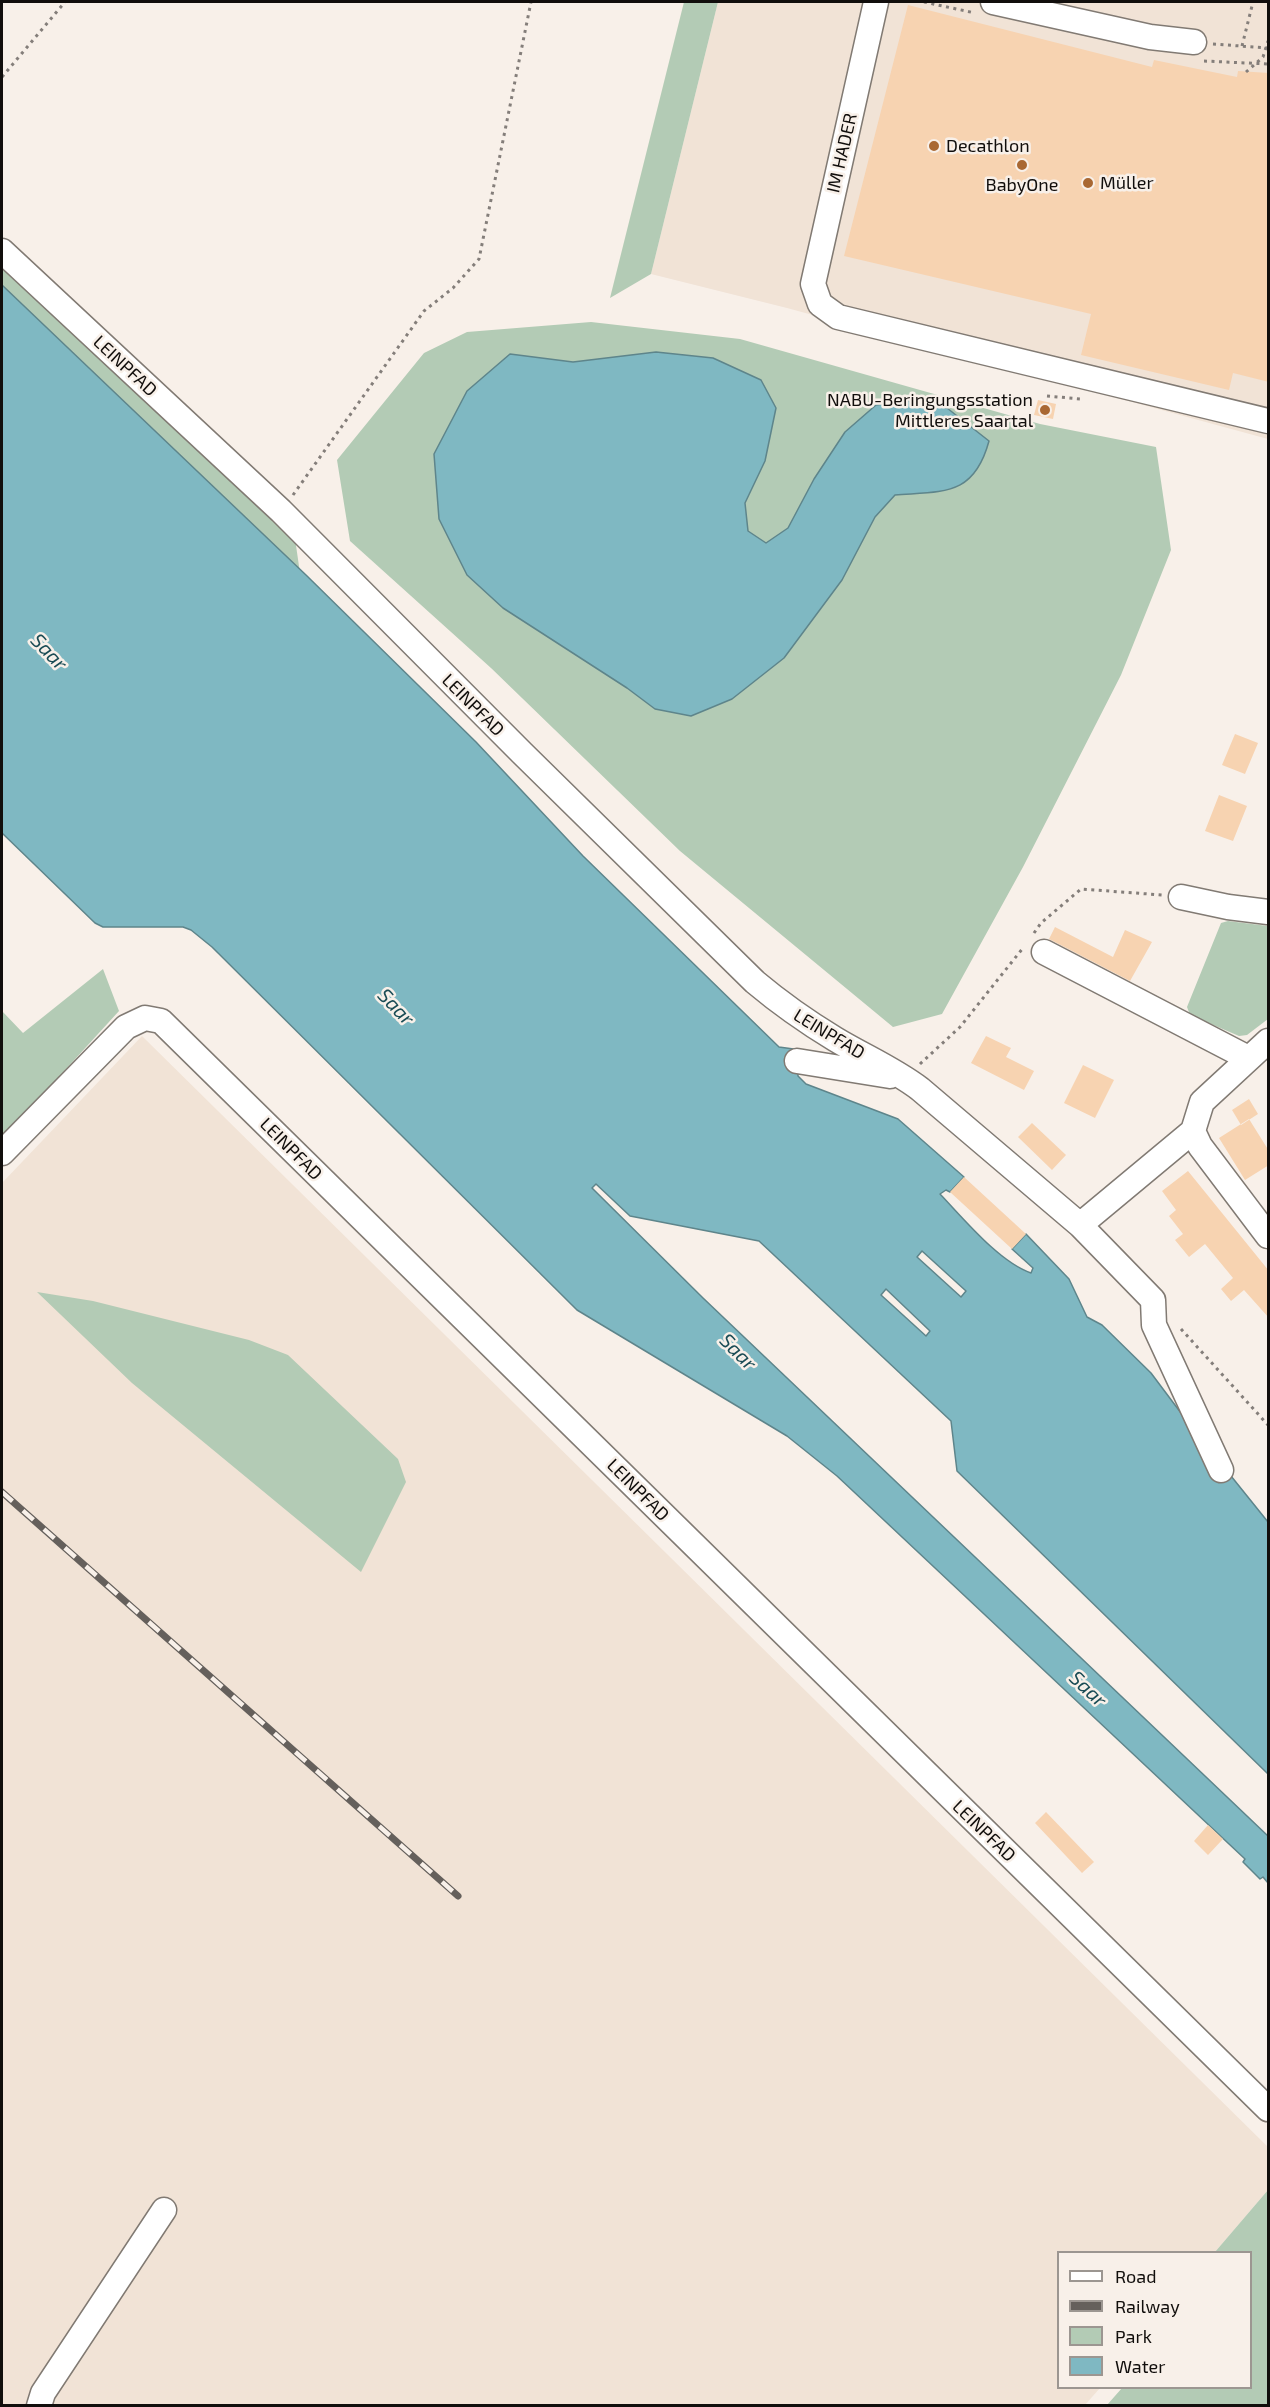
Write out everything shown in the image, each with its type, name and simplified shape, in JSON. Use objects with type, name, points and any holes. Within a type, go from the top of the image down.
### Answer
[{"type":"street","name":"IM HADER","points":[[876,2],[813,284],[820,304],[838,317],[1269,421]]},
{"type":"street","points":[[993,2],[1150,38],[1194,42]]},
{"type":"street","name":"LEINPFAD","points":[[2,250],[281,511],[755,982],[784,1005],[835,1039],[906,1078],[1080,1225],[1153,1299],[1155,1325],[1221,1470]]},
{"type":"street","points":[[1181,897],[1228,908],[1269,912]]},
{"type":"street","points":[[1034,944],[1248,1058]]},
{"type":"street","name":"LEINPFAD","points":[[2,1153],[126,1027],[145,1018],[161,1021],[1269,2109]]},
{"type":"street","points":[[1080,1225],[1193,1131],[1202,1102],[1269,1041]]},
{"type":"street","points":[[797,1062],[906,1078]]},
{"type":"street","points":[[1193,1131],[1200,1146],[1269,1236]]},
{"type":"street","points":[[39,2406],[43,2393],[164,2210]]},
{"type":"path","points":[[2,77],[65,2]]},
{"type":"path","points":[[281,511],[424,311],[453,288],[479,259],[531,2]]},
{"type":"path","points":[[1242,46],[1252,2]]},
{"type":"path","points":[[1194,42],[1268,48]]},
{"type":"path","points":[[1246,72],[1261,60],[1269,42]]},
{"type":"path","points":[[906,1078],[960,1027],[1034,944],[1041,923],[1081,889],[1181,897]]},
{"type":"path","points":[[1176,1325],[1269,1425]]},
{"type":"shaded area","points":[[718,2],[1268,2],[1268,439],[787,308],[651,274]]},
{"type":"shaded area","points":[[142,1036],[1268,2147],[1268,2190],[1216,2251],[1057,2251],[1057,2389],[1099,2389],[1085,2405],[2,2405],[2,1183]]},
{"type":"green space","points":[[684,2],[718,2],[651,274],[610,298]]},
{"type":"green space","points":[[2,243],[291,511],[300,573],[2,294]]},
{"type":"green space","points":[[591,322],[740,339],[1040,424],[1156,447],[1171,550],[1121,675],[1023,867],[942,1014],[893,1027],[680,851],[491,668],[350,541],[337,460],[424,353],[467,332]]},
{"type":"green space","points":[[1228,921],[1268,926],[1268,1019],[1247,1035],[1239,1036],[1190,1015],[1187,1007],[1221,923]]},
{"type":"green space","points":[[103,969],[119,1011],[2,1139],[2,1011],[23,1033]]},
{"type":"green space","points":[[37,1292],[93,1301],[249,1340],[288,1355],[398,1459],[406,1482],[361,1572],[132,1383]]},
{"type":"green space","points":[[1268,2190],[1268,2405],[1107,2405],[1121,2389],[1252,2389],[1252,2251],[1216,2251]]},
{"type":"water","name":"Saar","points":[[2,285],[306,575],[476,742],[583,856],[779,1047],[808,1051],[797,1061],[798,1076],[806,1084],[898,1119],[964,1177],[950,1192],[946,1190],[940,1194],[982,1238],[1007,1259],[1031,1273],[1033,1268],[1012,1249],[1026,1234],[1069,1279],[1087,1317],[1102,1325],[1151,1373],[1268,1522],[1268,1774],[957,1471],[951,1421],[759,1241],[630,1216],[596,1184],[592,1188],[703,1298],[1268,1836],[1268,1883],[1263,1877],[1260,1879],[1243,1862],[1245,1859],[837,1476],[787,1436],[577,1310],[212,947],[191,930],[183,927],[103,927],[95,923],[2,833]],"holes":[[[922,1251],[966,1291],[961,1297],[917,1257]],[[886,1289],[930,1331],[926,1336],[881,1295]]]},
{"type":"water","points":[[656,352],[713,358],[761,380],[776,408],[765,461],[745,503],[748,531],[766,543],[788,528],[814,479],[845,432],[876,405],[914,400],[947,408],[989,441],[983,459],[966,481],[943,491],[895,495],[875,517],[842,580],[784,658],[732,699],[691,716],[655,709],[627,688],[503,608],[467,575],[439,519],[434,454],[467,391],[510,354],[573,362]]},
{"type":"building","points":[[908,5],[1152,67],[1154,60],[1237,77],[1238,71],[1269,73],[1269,382],[1233,373],[1229,390],[1081,355],[1091,314],[844,256]]},
{"type":"building","name":"NABU-Beringungsstation Mittleres Saartal","points":[[1038,400],[1056,404],[1053,419],[1034,415]]},
{"type":"building","points":[[1235,734],[1258,743],[1245,774],[1222,765]]},
{"type":"building","points":[[1219,795],[1247,806],[1233,841],[1205,831]]},
{"type":"building","points":[[1055,927],[1113,957],[1125,930],[1152,942],[1130,981],[1049,939]]},
{"type":"building","points":[[986,1036],[1011,1048],[1006,1057],[1034,1071],[1024,1090],[971,1063]]},
{"type":"building","points":[[1083,1065],[1114,1080],[1095,1118],[1064,1103]]},
{"type":"building","points":[[1249,1099],[1258,1114],[1241,1125],[1232,1110]]},
{"type":"building","points":[[1249,1119],[1269,1151],[1269,1165],[1245,1180],[1219,1138]]},
{"type":"building","points":[[1032,1123],[1066,1155],[1052,1170],[1018,1137]]},
{"type":"building","points":[[1188,1171],[1269,1271],[1269,1318],[1244,1290],[1231,1301],[1221,1289],[1233,1278],[1205,1244],[1189,1257],[1175,1240],[1183,1234],[1169,1216],[1176,1210],[1162,1191]]},
{"type":"building","points":[[964,1177],[1026,1234],[1012,1249],[950,1192]]},
{"type":"building","points":[[1046,1812],[1094,1862],[1082,1873],[1035,1823]]},
{"type":"building","points":[[1208,1825],[1223,1839],[1208,1855],[1194,1841]]},
{"type":"railway","points":[[2,1492],[458,1896]]},
{"type":"place","name":"Decathlon","points":[[934,146]]},
{"type":"place","name":"BabyOne","points":[[1022,165]]},
{"type":"place","name":"Müller","points":[[1088,183]]},
{"type":"place","name":"NABU-Beringungsstation Mittleres Saartal","points":[[1045,410]]}]
